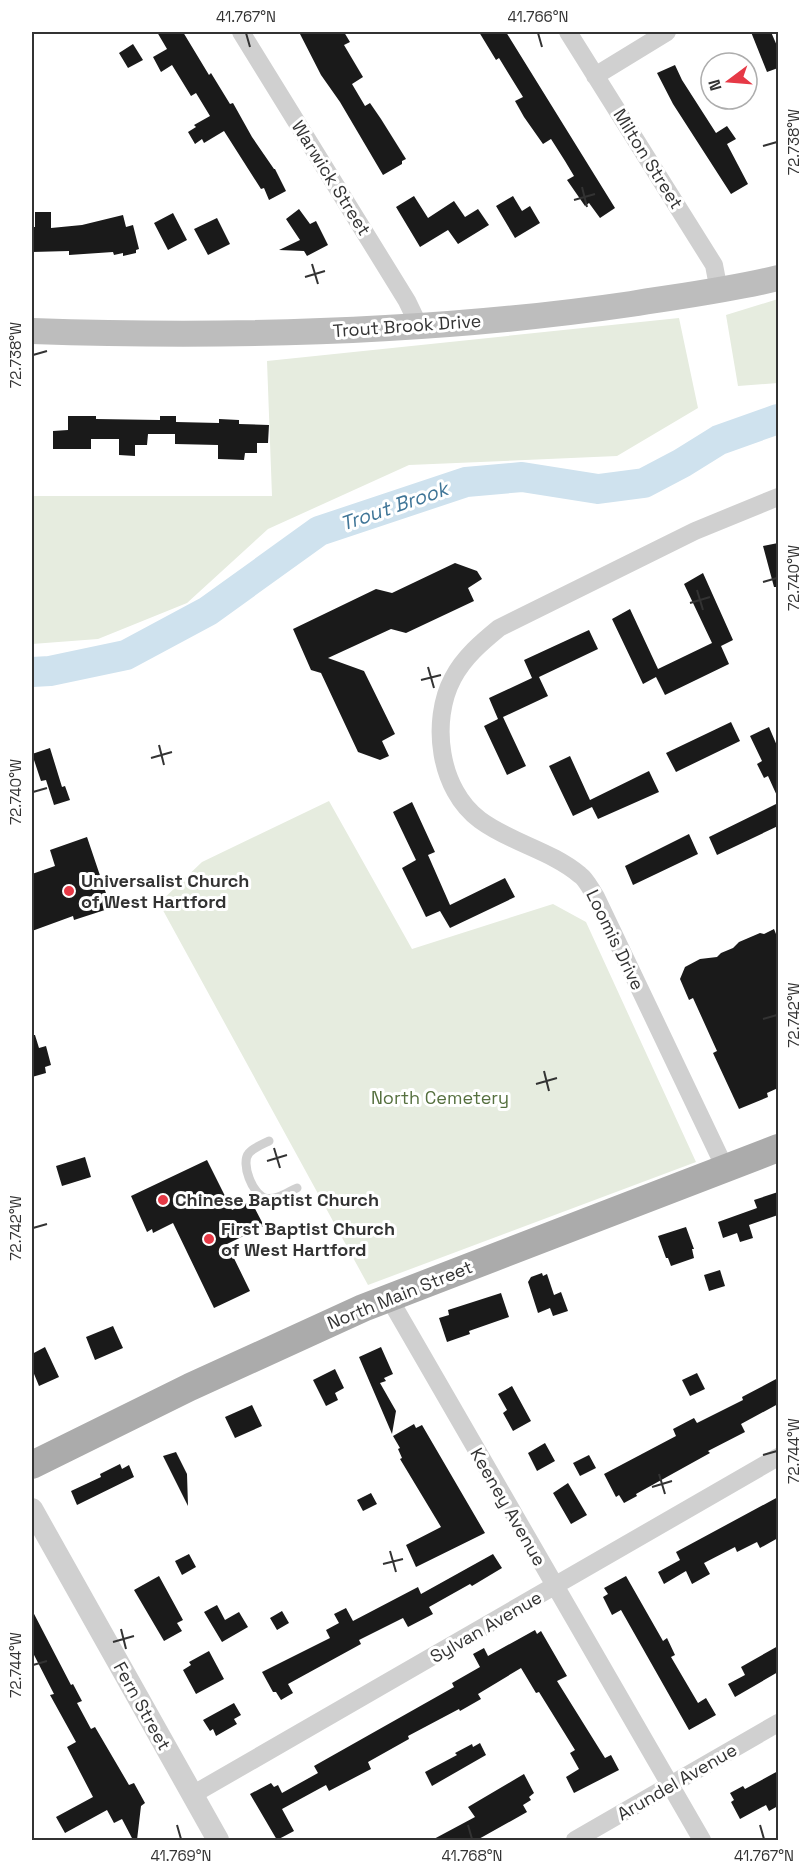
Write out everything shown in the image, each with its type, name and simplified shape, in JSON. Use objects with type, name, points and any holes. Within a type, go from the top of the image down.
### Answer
[{"type":"main road","name":"Trout Brook Drive","points":[[32,331],[116,334],[292,334],[419,326],[553,315],[719,291],[778,278]]},
{"type":"main road","name":"North Main Street","points":[[32,1465],[190,1387],[388,1298],[778,1148]]},
{"type":"street","name":"Warwick Street","points":[[241,32],[407,301],[419,326]]},
{"type":"street","name":"Milton Street","points":[[568,32],[714,265],[719,291]]},
{"type":"street","points":[[595,76],[667,32]]},
{"type":"street","name":"Loomis Drive","points":[[725,1168],[596,897],[582,876],[560,861],[499,833],[478,819],[464,804],[452,781],[444,756],[440,723],[445,697],[453,678],[463,662],[480,643],[499,628],[694,531],[778,497]]},
{"type":"street","name":"Keeney Avenue","points":[[388,1298],[702,1840]]},
{"type":"street","name":"Sylvan Avenue","points":[[192,1795],[778,1457]]},
{"type":"street","name":"Fern Street","points":[[32,1509],[218,1840]]},
{"type":"street","name":"Arundel Avenue","points":[[575,1840],[778,1723]]},
{"type":"lane","points":[[269,1141],[249,1152],[245,1159],[255,1192],[265,1198],[275,1198],[297,1188]]},
{"type":"green space","points":[[778,299],[778,383],[738,386],[726,315]]},
{"type":"green space","points":[[679,318],[698,408],[617,456],[409,465],[268,529],[187,603],[98,639],[32,644],[32,496],[272,496],[267,361]]},
{"type":"green space","name":"North Cemetery","points":[[329,801],[412,949],[553,904],[586,922],[696,1162],[368,1285],[159,903],[202,862]]},
{"type":"building","points":[[157,32],[183,32],[209,75],[211,73],[230,104],[233,103],[252,137],[275,169],[286,191],[269,200],[264,188],[261,189],[224,131],[204,143],[202,139],[195,144],[188,132],[196,127],[194,125],[210,116],[196,93],[191,96],[172,65],[161,72],[153,57],[167,49]]},
{"type":"building","points":[[299,32],[344,32],[350,42],[344,45],[363,77],[352,84],[365,106],[370,103],[406,159],[402,161],[402,164],[383,175],[340,102],[321,75]]},
{"type":"building","points":[[479,32],[506,32],[615,208],[600,218],[589,203],[585,206],[567,180],[574,176],[565,161],[551,139],[543,144],[524,117],[515,101],[523,97],[499,58],[496,60]]},
{"type":"building","points":[[751,32],[771,32],[778,48],[778,68],[767,72]]},
{"type":"building","points":[[133,44],[143,60],[128,68],[119,53]]},
{"type":"building","points":[[675,65],[699,106],[699,111],[702,111],[716,133],[727,126],[736,139],[727,144],[748,184],[731,194],[673,104],[657,73]]},
{"type":"building","points":[[414,196],[428,218],[454,201],[465,217],[478,209],[489,225],[458,244],[448,230],[420,247],[396,207]]},
{"type":"building","points":[[513,196],[522,211],[530,206],[540,223],[515,238],[496,206]]},
{"type":"building","points":[[299,209],[310,224],[316,221],[328,245],[307,256],[304,251],[279,250],[300,240],[286,219]]},
{"type":"building","points":[[35,212],[51,212],[51,228],[82,225],[123,215],[126,227],[133,225],[139,249],[136,253],[123,256],[123,253],[114,255],[113,252],[69,255],[69,251],[32,252],[32,227],[35,227]]},
{"type":"building","points":[[173,213],[187,240],[168,250],[154,223]]},
{"type":"building","points":[[217,218],[230,244],[208,255],[194,229]]},
{"type":"building","points":[[68,416],[160,420],[160,416],[176,416],[176,422],[219,423],[219,419],[239,420],[239,424],[269,425],[268,443],[257,443],[257,453],[245,453],[244,460],[218,459],[218,445],[175,444],[175,434],[148,434],[147,445],[135,445],[135,456],[119,455],[119,439],[91,439],[91,449],[53,449],[53,431],[68,430]]},
{"type":"building","points":[[778,543],[778,587],[774,587],[763,546]]},
{"type":"building","points":[[455,563],[477,571],[482,579],[468,588],[474,601],[406,633],[391,629],[328,658],[364,671],[395,734],[382,741],[389,756],[380,760],[358,752],[321,673],[311,670],[293,629],[376,589],[392,593]]},
{"type":"building","points":[[703,573],[733,640],[721,646],[729,664],[665,695],[656,677],[643,684],[612,619],[630,609],[658,669],[712,643],[684,584]]},
{"type":"building","points":[[589,630],[598,649],[539,677],[548,696],[503,717],[526,766],[507,775],[484,726],[498,719],[489,698],[532,678],[524,660]]},
{"type":"building","points":[[731,722],[740,741],[676,772],[666,753]]},
{"type":"building","points":[[769,727],[778,748],[778,798],[768,776],[764,778],[757,764],[762,761],[750,736]]},
{"type":"building","points":[[50,748],[62,787],[65,786],[70,800],[54,805],[46,780],[41,781],[32,754]]},
{"type":"building","points":[[570,756],[590,800],[649,771],[659,792],[598,819],[592,807],[573,816],[549,766]]},
{"type":"building","points":[[412,802],[435,852],[428,855],[450,905],[505,878],[515,897],[450,928],[440,911],[426,917],[402,868],[416,860],[393,812]]},
{"type":"building","points":[[778,803],[778,826],[717,855],[709,837]]},
{"type":"building","points":[[689,834],[698,854],[633,885],[625,866]]},
{"type":"building","name":"Universalist Church of West Hartford","points":[[87,837],[111,908],[74,920],[73,916],[32,931],[32,874],[55,866],[50,850]]},
{"type":"building","points":[[774,929],[778,939],[778,1088],[767,1093],[768,1097],[739,1109],[713,1053],[717,1051],[693,998],[689,1000],[680,979],[685,967],[700,959],[717,957],[739,942]]},
{"type":"building","points":[[32,1035],[35,1035],[39,1048],[46,1046],[51,1065],[45,1067],[46,1073],[32,1077]]},
{"type":"building","points":[[85,1157],[91,1177],[62,1186],[56,1166]]},
{"type":"building","name":"First Baptist Church of West Hartford","points":[[207,1160],[232,1210],[251,1201],[264,1226],[227,1244],[250,1291],[214,1308],[173,1223],[153,1233],[152,1229],[147,1232],[131,1196]]},
{"type":"building","points":[[778,1192],[778,1215],[749,1225],[753,1238],[740,1242],[737,1233],[723,1238],[718,1222],[757,1208],[754,1200]]},
{"type":"building","points":[[686,1227],[694,1249],[692,1249],[694,1258],[671,1266],[658,1236]]},
{"type":"building","points":[[720,1270],[725,1286],[709,1291],[704,1275]]},
{"type":"building","points":[[542,1273],[543,1276],[547,1274],[554,1295],[561,1292],[568,1311],[553,1316],[550,1308],[538,1313],[528,1282],[531,1277]]},
{"type":"building","points":[[501,1293],[509,1317],[469,1331],[470,1334],[447,1342],[439,1318],[449,1315],[448,1310]]},
{"type":"building","points":[[113,1326],[123,1348],[95,1360],[86,1337]]},
{"type":"building","points":[[45,1347],[59,1377],[39,1386],[32,1369],[32,1354]]},
{"type":"building","points":[[381,1347],[393,1374],[384,1378],[386,1381],[380,1383],[396,1411],[392,1434],[359,1357]]},
{"type":"building","points":[[335,1369],[344,1388],[335,1393],[338,1400],[326,1406],[313,1380]]},
{"type":"building","points":[[697,1373],[705,1389],[690,1396],[682,1380]]},
{"type":"building","points":[[778,1378],[778,1404],[741,1424],[745,1432],[708,1451],[710,1453],[624,1503],[619,1495],[616,1497],[604,1474],[676,1436],[673,1429],[694,1418],[697,1423],[743,1400],[742,1397]]},
{"type":"building","points":[[512,1386],[531,1421],[513,1431],[503,1413],[507,1410],[498,1394]]},
{"type":"building","points":[[252,1405],[262,1426],[235,1438],[225,1417]]},
{"type":"building","points":[[414,1424],[416,1428],[422,1425],[485,1533],[416,1567],[406,1545],[441,1527],[400,1459],[402,1458],[398,1449],[400,1448],[393,1436]]},
{"type":"building","points":[[545,1443],[555,1461],[537,1471],[528,1453]]},
{"type":"building","points":[[176,1452],[187,1474],[188,1506],[163,1456]]},
{"type":"building","points":[[589,1455],[596,1468],[580,1476],[573,1463]]},
{"type":"building","points":[[120,1464],[122,1469],[129,1465],[134,1477],[77,1505],[71,1491],[101,1477],[100,1474]]},
{"type":"building","points":[[568,1483],[587,1515],[571,1524],[553,1493]]},
{"type":"building","points":[[371,1493],[377,1504],[363,1511],[357,1500]]},
{"type":"building","points":[[778,1497],[778,1538],[760,1548],[757,1542],[737,1552],[735,1547],[704,1563],[710,1574],[692,1584],[686,1571],[664,1584],[658,1572],[680,1560],[676,1552]]},
{"type":"building","points":[[189,1554],[196,1567],[182,1575],[175,1561]]},
{"type":"building","points":[[493,1554],[502,1568],[429,1607],[433,1614],[408,1627],[403,1618],[359,1640],[361,1644],[288,1684],[293,1693],[281,1700],[276,1692],[273,1692],[262,1672],[330,1638],[326,1630],[339,1623],[334,1614],[346,1608],[353,1621],[418,1587],[421,1594]]},
{"type":"building","points":[[159,1576],[183,1620],[177,1623],[182,1631],[164,1641],[134,1590]]},
{"type":"building","points":[[626,1576],[663,1641],[667,1638],[675,1655],[671,1657],[698,1703],[706,1698],[716,1715],[689,1730],[621,1610],[612,1615],[603,1597],[608,1594],[604,1588]]},
{"type":"building","points":[[217,1605],[225,1620],[239,1612],[248,1627],[222,1642],[204,1612]]},
{"type":"building","points":[[32,1610],[71,1685],[73,1684],[82,1701],[77,1703],[91,1729],[95,1727],[129,1785],[134,1783],[145,1803],[141,1806],[137,1840],[133,1840],[122,1819],[114,1823],[107,1810],[65,1833],[56,1817],[93,1797],[67,1747],[76,1742],[50,1695],[54,1694],[32,1651]]},
{"type":"building","points":[[282,1611],[289,1623],[277,1630],[270,1618]]},
{"type":"building","points":[[535,1630],[537,1634],[541,1631],[567,1676],[557,1681],[605,1758],[611,1755],[619,1770],[574,1793],[566,1777],[579,1769],[570,1753],[575,1750],[539,1692],[536,1693],[521,1668],[478,1694],[481,1699],[408,1736],[409,1739],[368,1762],[371,1769],[329,1791],[326,1785],[282,1809],[294,1831],[277,1840],[250,1794],[271,1783],[274,1787],[278,1785],[282,1793],[318,1773],[314,1766],[454,1687],[452,1683],[480,1667],[473,1654],[484,1648],[488,1656]]},
{"type":"building","points":[[778,1646],[778,1672],[735,1697],[728,1684],[745,1675],[741,1667]]},
{"type":"building","points":[[209,1651],[224,1679],[196,1694],[183,1670],[191,1665],[189,1662]]},
{"type":"building","points":[[234,1703],[241,1715],[234,1719],[237,1724],[216,1736],[213,1729],[210,1731],[203,1720]]},
{"type":"building","points":[[480,1743],[486,1755],[432,1786],[425,1772],[472,1744],[473,1747]]},
{"type":"building","points":[[778,1771],[778,1806],[769,1811],[766,1805],[740,1819],[731,1802],[734,1800],[730,1793],[743,1786],[745,1789]]},
{"type":"building","points":[[524,1774],[534,1793],[529,1797],[531,1800],[523,1805],[527,1812],[477,1840],[432,1840],[475,1817],[468,1807]]},
{"type":"waterway","name":"Trout Brook","points":[[32,672],[50,671],[126,655],[208,611],[319,531],[466,482],[522,477],[598,489],[644,483],[719,440],[778,419]]},
{"type":"place","name":"Universalist Church of West Hartford","points":[[69,891]]},
{"type":"place","name":"Chinese Baptist Church","points":[[163,1200]]},
{"type":"place","name":"First Baptist Church of West Hartford","points":[[209,1239]]}]
